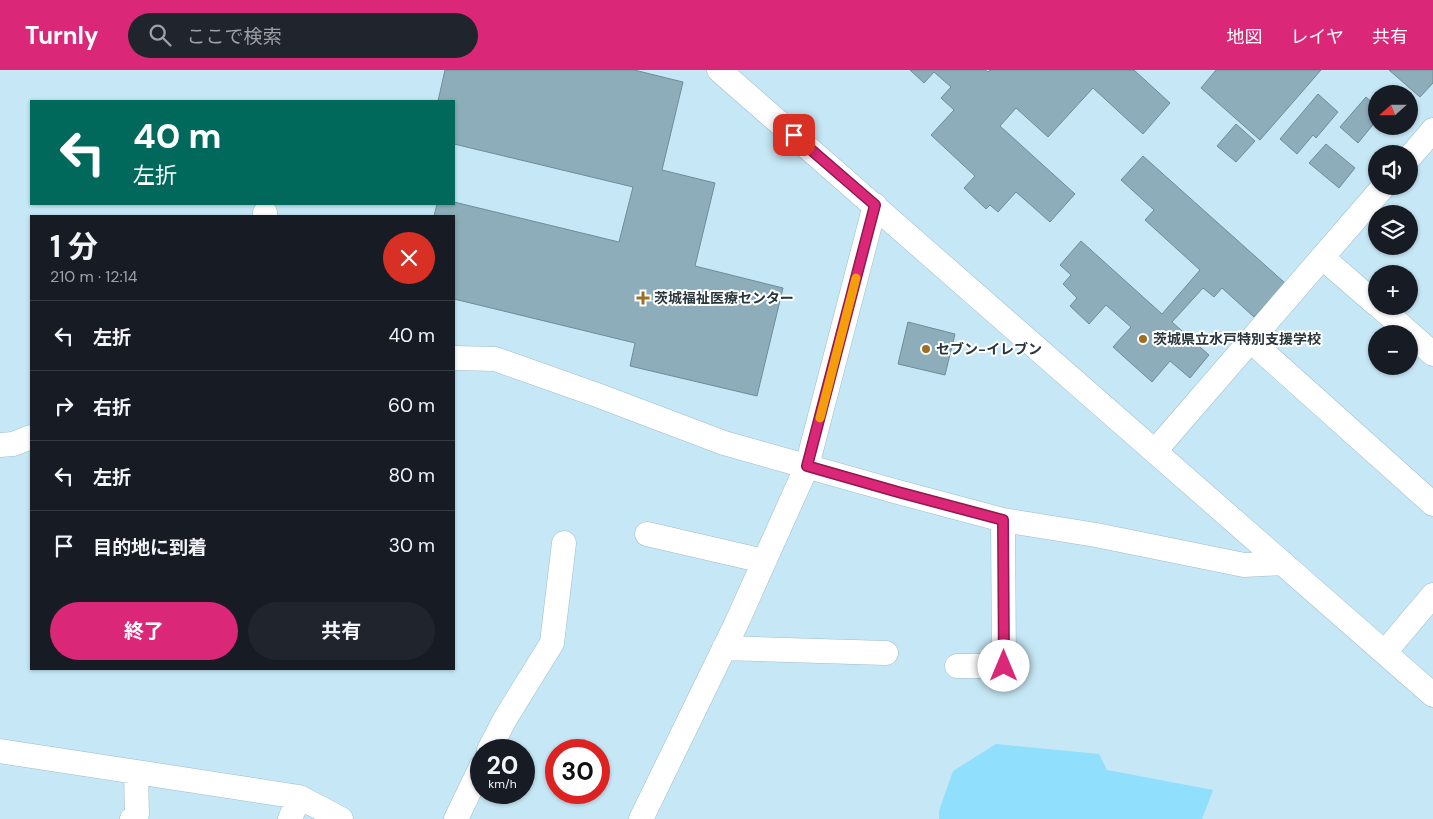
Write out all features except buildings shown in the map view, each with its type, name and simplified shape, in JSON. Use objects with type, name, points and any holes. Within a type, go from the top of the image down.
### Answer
[{"type":"street","points":[[719,70],[1433,695]]},
{"type":"street","points":[[1418,148],[1433,130]]},
{"type":"street","points":[[1155,450],[1376,195]]},
{"type":"street","points":[[641,819],[724,648],[807,466],[875,205]]},
{"type":"street","points":[[1323,258],[1368,297]]},
{"type":"street","points":[[1388,315],[1433,354]]},
{"type":"street","points":[[1251,341],[1433,504]]},
{"type":"street","points":[[455,358],[495,359],[724,443],[1003,520],[1096,535],[1244,565],[1283,563]]},
{"type":"street","points":[[0,445],[13,444],[30,437]]},
{"type":"street","points":[[957,666],[1004,666],[1003,520]]},
{"type":"street","points":[[647,534],[764,561]]},
{"type":"street","points":[[494,739],[505,718],[552,643],[564,542]]},
{"type":"street","points":[[1384,652],[1433,595]]},
{"type":"street","points":[[724,648],[886,653]]},
{"type":"street","points":[[0,752],[299,797],[341,819]]},
{"type":"street","points":[[132,819],[137,814],[136,773]]},
{"type":"street","points":[[456,819],[470,790]]},
{"type":"street","points":[[290,819],[299,797]]},
{"type":"shaded area","points":[[996,744],[1099,754],[1107,770],[1213,790],[1202,819],[939,819],[939,811],[953,771]]},
{"type":"slow traffic","points":[[820,418],[856,278]]},
{"type":"place","name":"茨城福祉医療センター","points":[[643,298]]},
{"type":"place","name":"茨城県立水戸特別支援学校","points":[[1143,339]]},
{"type":"place","name":"セブン-イレブン","points":[[926,349]]},
{"type":"route","points":[[794,135],[875,205],[807,466],[1003,520],[1004,666]]}]
